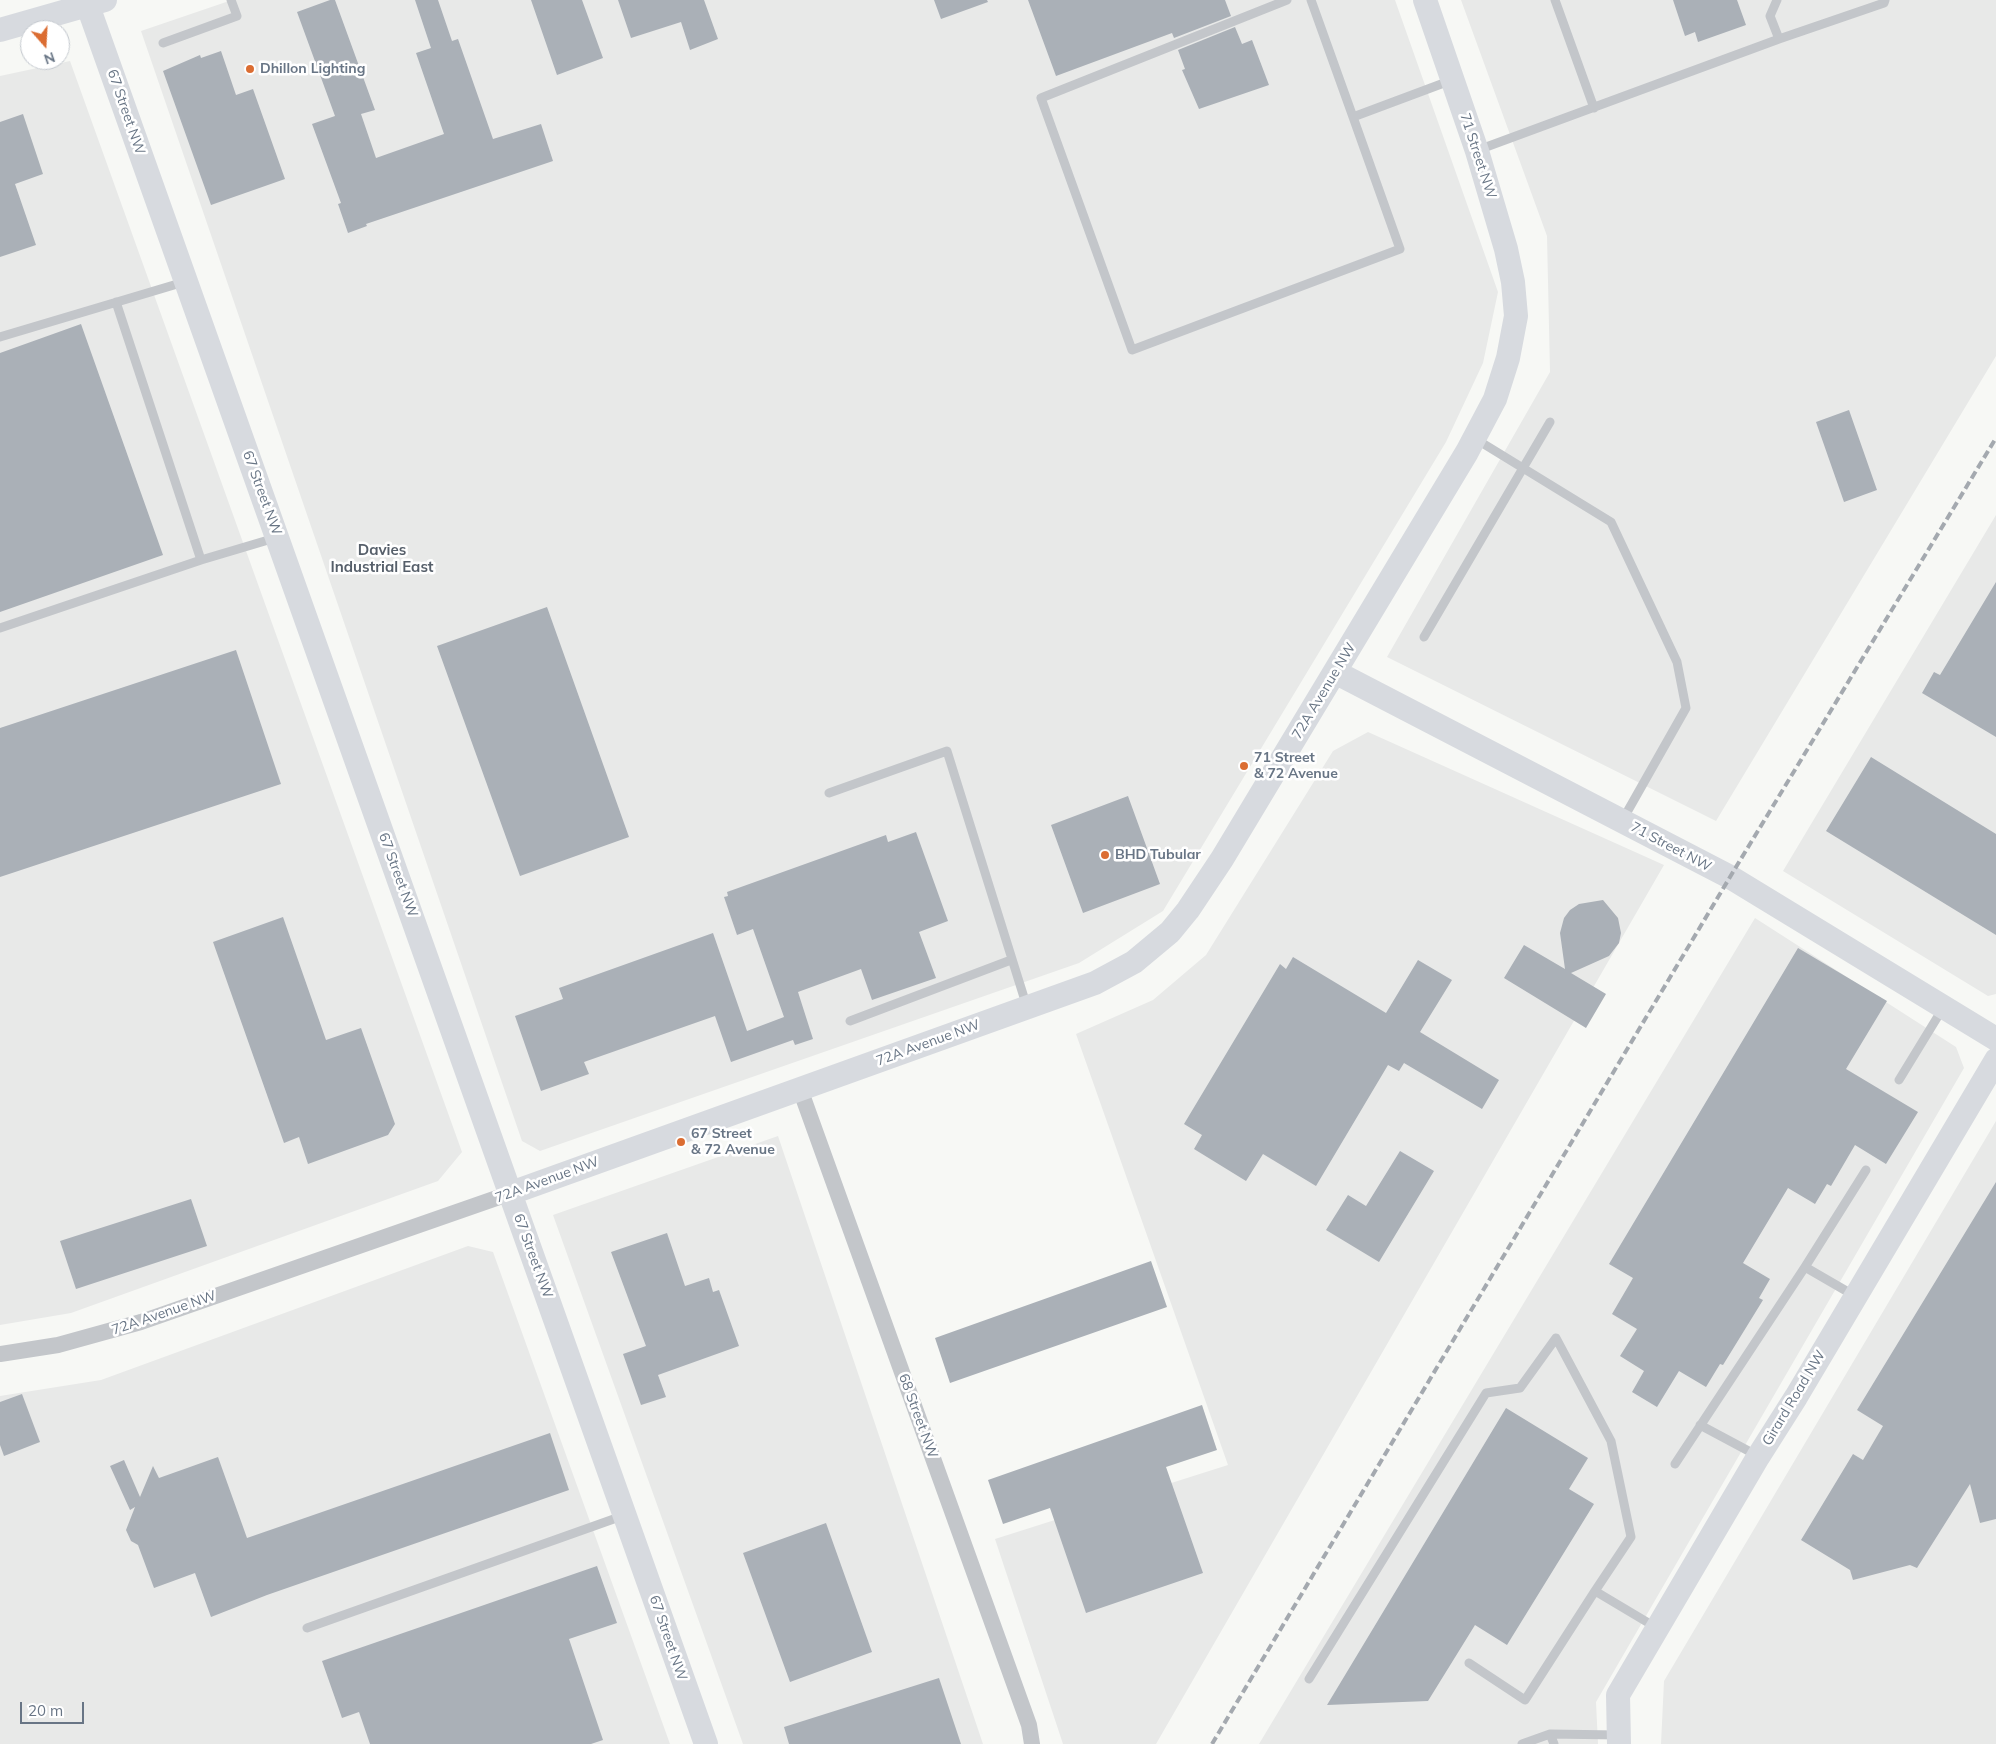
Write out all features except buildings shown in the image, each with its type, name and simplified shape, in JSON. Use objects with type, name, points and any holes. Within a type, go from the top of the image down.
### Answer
[{"type":"street","name":"71 Street NW","points":[[1426,0],[1477,151],[1506,249],[1513,282],[1516,316]]},
{"type":"street","points":[[0,30],[97,3]]},
{"type":"street","name":"67 Street NW","points":[[97,3],[186,282],[706,1744]]},
{"type":"street","name":"72A Avenue NW","points":[[0,1354],[58,1345],[141,1322],[511,1193],[1095,984],[1134,962],[1170,932],[1188,910],[1222,859],[1474,438],[1495,399],[1508,358],[1516,316]]},
{"type":"street","name":"71 Street NW","points":[[1335,672],[1730,877],[1996,1039]]},
{"type":"street","name":"Girard Road NW","points":[[1619,1740],[1618,1696],[1758,1456],[1996,1060]]},
{"type":"street","name":"68 Street NW","points":[[800,1090],[1029,1725],[1032,1744]]},
{"type":"lane","points":[[163,43],[237,16],[231,0]]},
{"type":"lane","points":[[1287,0],[1041,98],[1132,350],[1400,249],[1311,0]]},
{"type":"lane","points":[[1555,0],[1594,108]]},
{"type":"lane","points":[[1777,0],[1770,16],[1779,40]]},
{"type":"lane","points":[[1477,151],[1884,3],[1885,0]]},
{"type":"lane","points":[[1352,117],[1453,79]]},
{"type":"lane","points":[[0,337],[186,282]]},
{"type":"lane","points":[[116,302],[201,560]]},
{"type":"lane","points":[[1424,637],[1550,422]]},
{"type":"lane","points":[[1474,438],[1611,522],[1677,662],[1686,708],[1622,822]]},
{"type":"lane","points":[[0,628],[201,560],[278,538]]},
{"type":"lane","points":[[829,793],[947,751],[1027,1007]]},
{"type":"lane","points":[[850,1021],[1011,960]]},
{"type":"lane","points":[[1899,1080],[1943,1008]]},
{"type":"lane","points":[[1675,1464],[1806,1267],[1866,1170]]},
{"type":"lane","points":[[1806,1267],[1855,1297]]},
{"type":"lane","points":[[1309,1678],[1486,1393],[1520,1388],[1556,1338],[1611,1441],[1631,1537],[1525,1700],[1468,1663]]},
{"type":"lane","points":[[1700,1425],[1758,1456]]},
{"type":"lane","points":[[307,1628],[625,1515]]},
{"type":"lane","points":[[1595,1591],[1658,1628]]},
{"type":"lane","points":[[1522,1744],[1550,1734],[1619,1740]]},
{"type":"lane","points":[[1550,1734],[1554,1744]]},
{"type":"shaded area","points":[[232,0],[1395,0],[1498,292],[1483,363],[1446,442],[1163,911],[1079,963],[540,1151],[522,1141],[141,31]]},
{"type":"shaded area","points":[[1461,0],[1996,0],[1996,356],[1716,821],[1387,657],[1550,372],[1547,236]]},
{"type":"shaded area","points":[[70,61],[462,1152],[438,1181],[71,1313],[0,1325],[0,76],[28,70],[70,70]]},
{"type":"shaded area","points":[[1996,515],[1996,994],[1988,996],[1783,871]]},
{"type":"shaded area","points":[[1368,732],[1664,865],[1156,1744],[1063,1744],[995,1539],[1228,1465],[1076,1034],[1153,1000],[1206,955],[1333,751]]},
{"type":"shaded area","points":[[1755,918],[1956,1047],[1964,1068],[1596,1702],[1598,1744],[1259,1744]]},
{"type":"shaded area","points":[[1996,1121],[1996,1744],[1661,1744],[1664,1681]]},
{"type":"shaded area","points":[[778,1136],[983,1744],[743,1744],[553,1215]]},
{"type":"shaded area","points":[[468,1246],[493,1252],[670,1744],[0,1744],[0,1396],[101,1380]]},
{"type":"railway","points":[[1212,1744],[1730,877],[1996,438]]},
{"type":"place","name":"Dhillon Lighting","points":[[250,69]]},
{"type":"place","name":"71 Street & 72 Avenue","points":[[1244,766]]},
{"type":"place","name":"BHD Tubular","points":[[1105,855]]},
{"type":"place","name":"67 Street & 72 Avenue","points":[[681,1142]]},
{"type":"district","name":"Davies Industrial East","points":[[382,558]]}]
